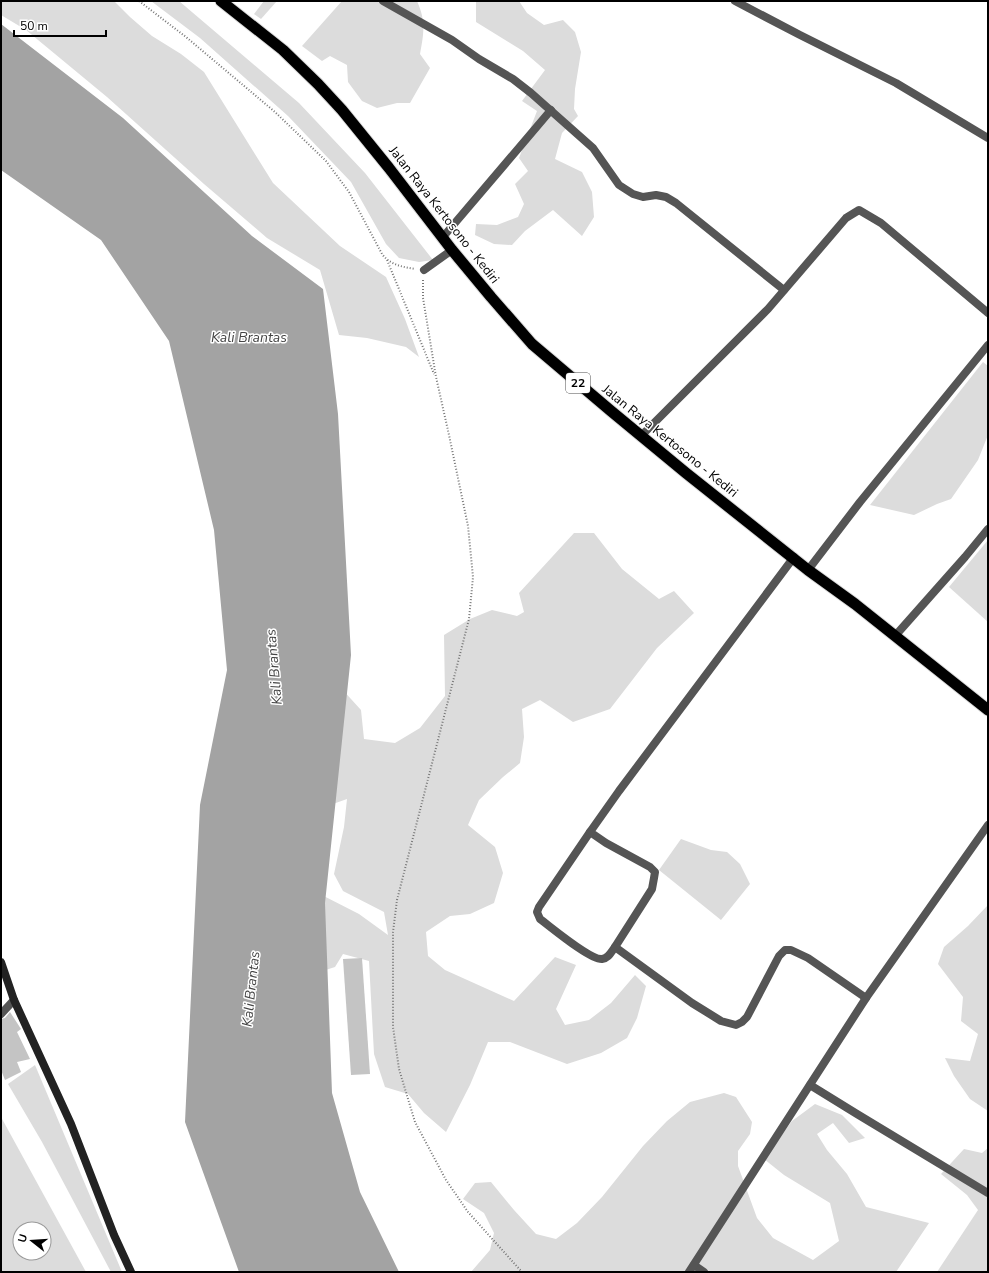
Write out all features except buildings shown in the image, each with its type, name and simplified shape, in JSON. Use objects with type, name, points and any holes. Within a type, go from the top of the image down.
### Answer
[{"type":"highway","name":"Jalan Raya Kertosono - Kediri","points":[[221,1],[283,50],[318,84],[361,133],[452,250],[532,344],[641,436],[808,570],[854,604],[988,710]]},
{"type":"main road","points":[[1,962],[14,1000],[71,1124],[114,1235],[131,1272]]},
{"type":"street","points":[[383,1],[452,40],[478,59],[513,79],[551,110],[593,148],[619,185],[633,194],[643,197],[656,195],[666,197],[676,203],[784,290]]},
{"type":"street","points":[[735,1],[896,84],[988,138]]},
{"type":"street","points":[[443,237],[551,110]]},
{"type":"street","points":[[641,436],[768,309],[846,218],[859,210],[881,223],[988,313]]},
{"type":"street","points":[[424,270],[452,250]]},
{"type":"street","points":[[808,570],[860,502],[988,345]]},
{"type":"street","points":[[895,636],[988,529]]},
{"type":"street","points":[[590,832],[606,843],[650,867],[654,872],[652,889],[609,957],[601,960],[590,956],[540,919],[537,912],[539,907],[590,832],[794,558]]},
{"type":"street","points":[[689,1272],[866,998],[988,825]]},
{"type":"street","points":[[615,947],[692,1003],[721,1021],[730,1024],[736,1025],[747,1017],[779,956],[785,950],[792,950],[808,958],[866,998]]},
{"type":"street","points":[[1,1014],[14,1000]]},
{"type":"street","points":[[810,1084],[988,1193]]},
{"type":"street","points":[[694,1264],[704,1272]]},
{"type":"path","points":[[139,1],[186,37],[269,107],[326,161],[349,192],[386,259],[436,377]]},
{"type":"path","points":[[386,259],[397,265],[424,270],[423,298],[436,377],[468,526],[473,578],[469,619],[397,900],[393,932],[393,1027],[399,1069],[415,1122],[446,1180],[468,1212],[522,1272]]},
{"type":"shaded area","points":[[1,1],[114,1],[152,36],[181,54],[204,72],[273,183],[340,246],[386,277],[405,319],[419,357],[406,347],[367,338],[339,335],[320,270],[267,238],[107,97],[26,30],[1,15]]},
{"type":"shaded area","points":[[151,1],[179,1],[299,103],[365,173],[433,260],[419,262],[399,258],[386,244],[351,182],[288,116],[200,38]]},
{"type":"shaded area","points":[[264,1],[277,1],[261,19],[254,14]]},
{"type":"shaded area","points":[[342,1],[417,1],[423,21],[420,54],[430,68],[410,103],[397,103],[377,108],[362,101],[348,82],[347,65],[330,56],[322,61],[302,46]]},
{"type":"shaded area","points":[[476,1],[519,1],[527,13],[544,25],[563,20],[575,32],[581,52],[575,89],[574,109],[578,116],[562,133],[555,159],[582,172],[592,192],[594,217],[582,236],[553,210],[525,231],[512,245],[494,244],[475,235],[476,224],[497,225],[518,217],[524,204],[515,184],[528,171],[519,158],[537,111],[522,101],[545,70],[523,51],[476,22]]},
{"type":"shaded area","points":[[983,362],[988,366],[988,435],[978,460],[951,499],[914,515],[870,505]]},
{"type":"shaded area","points":[[574,533],[594,533],[622,569],[659,599],[674,591],[694,613],[657,648],[610,709],[573,722],[540,700],[522,709],[524,737],[520,763],[479,800],[468,825],[495,847],[503,873],[494,903],[470,914],[450,916],[426,932],[428,956],[445,970],[514,1001],[555,957],[576,965],[556,1009],[565,1025],[589,1020],[611,1003],[635,975],[646,986],[637,1018],[627,1038],[601,1053],[567,1064],[510,1042],[488,1042],[470,1085],[446,1132],[424,1113],[408,1094],[385,1087],[374,1054],[369,961],[343,954],[335,967],[310,975],[310,889],[359,914],[388,935],[384,912],[343,891],[334,874],[344,827],[347,799],[316,810],[341,688],[361,710],[364,739],[395,743],[420,728],[445,696],[444,635],[470,619],[492,610],[517,616],[524,612],[519,593]]},
{"type":"shaded area","points":[[988,540],[988,622],[949,587]]},
{"type":"shaded area","points":[[681,839],[711,850],[727,852],[740,864],[750,884],[721,920],[659,870]]},
{"type":"shaded area","points":[[988,905],[988,1111],[970,1099],[954,1076],[945,1058],[970,1061],[978,1034],[961,1021],[963,997],[938,964],[944,947],[968,926]]},
{"type":"shaded area","points":[[35,1065],[122,1272],[111,1272],[42,1142],[8,1084]]},
{"type":"shaded area","points":[[724,1093],[736,1097],[752,1122],[750,1134],[738,1151],[738,1166],[757,1218],[773,1238],[813,1260],[839,1241],[830,1203],[784,1175],[764,1159],[792,1121],[815,1104],[842,1115],[865,1138],[849,1143],[833,1123],[817,1134],[827,1150],[847,1174],[866,1207],[929,1223],[896,1272],[471,1272],[490,1250],[494,1233],[484,1213],[463,1199],[475,1183],[491,1182],[536,1234],[556,1239],[577,1223],[602,1197],[643,1146],[667,1121],[690,1102]]},
{"type":"shaded area","points":[[1,1117],[86,1272],[1,1272]]},
{"type":"shaded area","points":[[988,1148],[988,1272],[937,1272],[978,1210],[967,1195],[941,1174],[964,1149],[982,1153]]},
{"type":"water","name":"Kali Brantas","points":[[1,24],[123,118],[252,236],[323,289],[338,414],[351,655],[325,903],[332,1093],[360,1192],[399,1272],[239,1272],[185,1122],[200,805],[227,670],[214,530],[169,341],[101,240],[1,170]]}]
